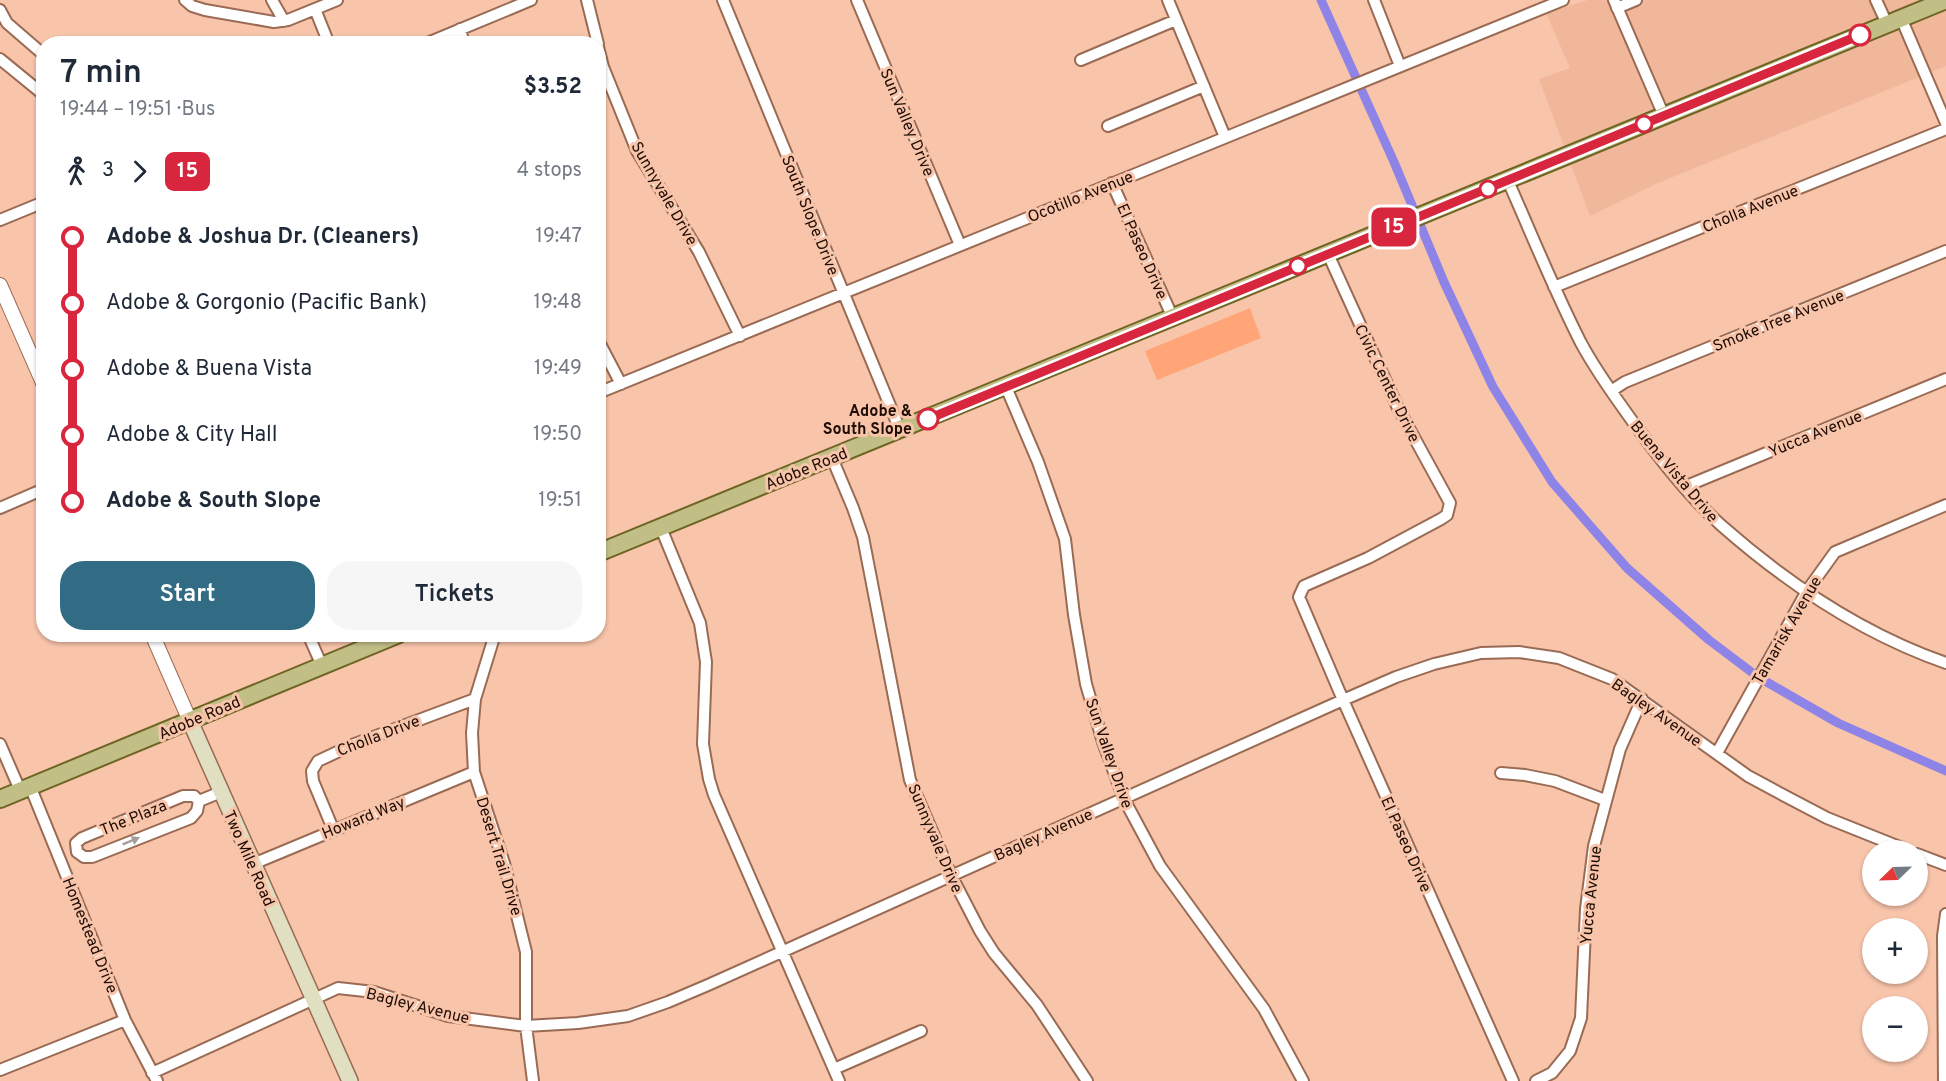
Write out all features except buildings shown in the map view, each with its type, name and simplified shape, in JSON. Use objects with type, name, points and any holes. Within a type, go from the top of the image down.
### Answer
[{"type":"main road","name":"Adobe Road","points":[[606,550],[1946,0]]},
{"type":"main road","name":"Adobe Road","points":[[0,799],[380,642]]},
{"type":"main road","name":"Two Mile Road","points":[[190,721],[350,1081]]},
{"type":"street","points":[[184,0],[192,6],[205,10],[274,22],[284,21],[337,0]]},
{"type":"street","points":[[272,0],[284,21]]},
{"type":"street","points":[[444,36],[531,0]]},
{"type":"street","name":"Sunnyvale Drive","points":[[587,0],[596,36]]},
{"type":"street","name":"South Slope Drive","points":[[723,0],[900,430]]},
{"type":"street","name":"Sun Valley Drive","points":[[857,0],[960,245]]},
{"type":"street","points":[[1168,0],[1226,137]]},
{"type":"street","points":[[1374,0],[1400,66]]},
{"type":"street","name":"Ocotillo Avenue","points":[[606,390],[1563,0]]},
{"type":"street","points":[[1636,0],[1616,4],[1664,116]]},
{"type":"street","points":[[1876,0],[1894,21],[1946,123]]},
{"type":"street","points":[[315,9],[326,36]]},
{"type":"street","points":[[0,10],[6,23],[36,49]]},
{"type":"street","points":[[1080,60],[1176,20]]},
{"type":"street","points":[[460,29],[462,36]]},
{"type":"street","points":[[0,59],[36,88]]},
{"type":"street","name":"Sunnyvale Drive","points":[[606,74],[637,151],[699,252],[740,336]]},
{"type":"street","points":[[1108,126],[1204,86]]},
{"type":"street","name":"Cholla Avenue","points":[[1554,287],[1946,129]]},
{"type":"street","name":"Buena Vista Drive","points":[[1508,181],[1554,287],[1582,344],[1642,436],[1684,487],[1721,525],[1807,591],[1870,631],[1914,652],[1946,663]]},
{"type":"street","name":"El Paseo Drive","points":[[1112,183],[1173,318]]},
{"type":"street","points":[[0,220],[36,205]]},
{"type":"street","name":"Smoke Tree Avenue","points":[[1611,391],[1624,382],[1946,251]]},
{"type":"street","name":"Civic Center Drive","points":[[1301,607],[1299,597],[1304,586],[1414,535],[1441,519],[1449,510],[1450,503],[1398,408],[1328,254]]},
{"type":"street","points":[[0,285],[36,367]]},
{"type":"street","points":[[606,355],[621,384]]},
{"type":"street","name":"Yucca Avenue","points":[[1684,487],[1946,379]]},
{"type":"street","name":"Sun Valley Drive","points":[[1006,387],[1038,462],[1065,539],[1086,684],[1103,742],[1124,799],[1160,866],[1264,1009],[1303,1081]]},
{"type":"street","name":"Sunnyvale Drive","points":[[832,458],[863,537],[910,780],[951,875],[980,931],[994,953],[1037,1005],[1087,1081]]},
{"type":"street","points":[[0,508],[36,492]]},
{"type":"street","name":"Tamarisk Avenue","points":[[1717,753],[1807,591],[1835,552],[1946,505]]},
{"type":"street","points":[[660,528],[700,623],[706,662],[703,744],[714,795],[839,1081]]},
{"type":"street","name":"El Paseo Drive","points":[[1301,607],[1514,1081]]},
{"type":"street","name":"Two Mile Road","points":[[155,642],[190,721]]},
{"type":"street","points":[[312,642],[322,666]]},
{"type":"street","name":"Desert Trail Drive","points":[[493,642],[475,699],[472,733],[474,772],[504,862],[526,952],[526,1026],[533,1081]]},
{"type":"street","name":"Bagley Avenue","points":[[154,1077],[338,988],[374,992],[448,1016],[526,1026],[578,1023],[628,1016],[668,1002],[1342,700],[1434,664],[1481,653],[1519,652],[1559,657],[1612,679],[1748,776],[1827,818],[1882,840]]},
{"type":"street","name":"Cholla Drive","points":[[333,829],[313,782],[312,771],[318,761],[352,745],[475,699]]},
{"type":"street","name":"Yucca Avenue","points":[[1536,1081],[1552,1073],[1569,1051],[1581,1018],[1586,909],[1594,846],[1620,749],[1642,699]]},
{"type":"street","name":"Homestead Drive","points":[[0,744],[60,858],[125,1020],[154,1077]]},
{"type":"street","name":"Howard Way","points":[[253,864],[474,772]]},
{"type":"street","points":[[1501,774],[1525,775],[1555,781],[1605,800]]},
{"type":"street","name":"The Plaza","points":[[199,801],[220,792]]},
{"type":"street","name":"The Plaza","points":[[183,796],[194,796],[199,801],[197,812],[191,818],[92,857],[84,857],[77,852],[76,843],[91,834],[183,796]]},
{"type":"street","name":"The Plaza","points":[[60,858],[77,852]]},
{"type":"street","points":[[1928,858],[1946,865]]},
{"type":"street","points":[[1944,1081],[1943,936],[1946,914]]},
{"type":"street","points":[[0,1070],[125,1020]]},
{"type":"street","points":[[834,1069],[921,1031]]},
{"type":"shaded area","points":[[1588,0],[1946,0],[1946,66],[1658,183],[1590,216],[1539,79],[1570,68],[1546,13]]},
{"type":"shaded area","points":[[1250,308],[1261,338],[1157,380],[1145,351]]},
{"type":"waterway","points":[[1321,0],[1394,162],[1444,282],[1493,387],[1552,482],[1627,568],[1709,640],[1758,677],[1838,723],[1946,771]]},
{"type":"bus line","name":"15","points":[[928,419],[1860,35]]},
{"type":"place","name":"Adobe & South Slope","points":[[928,419]]}]
